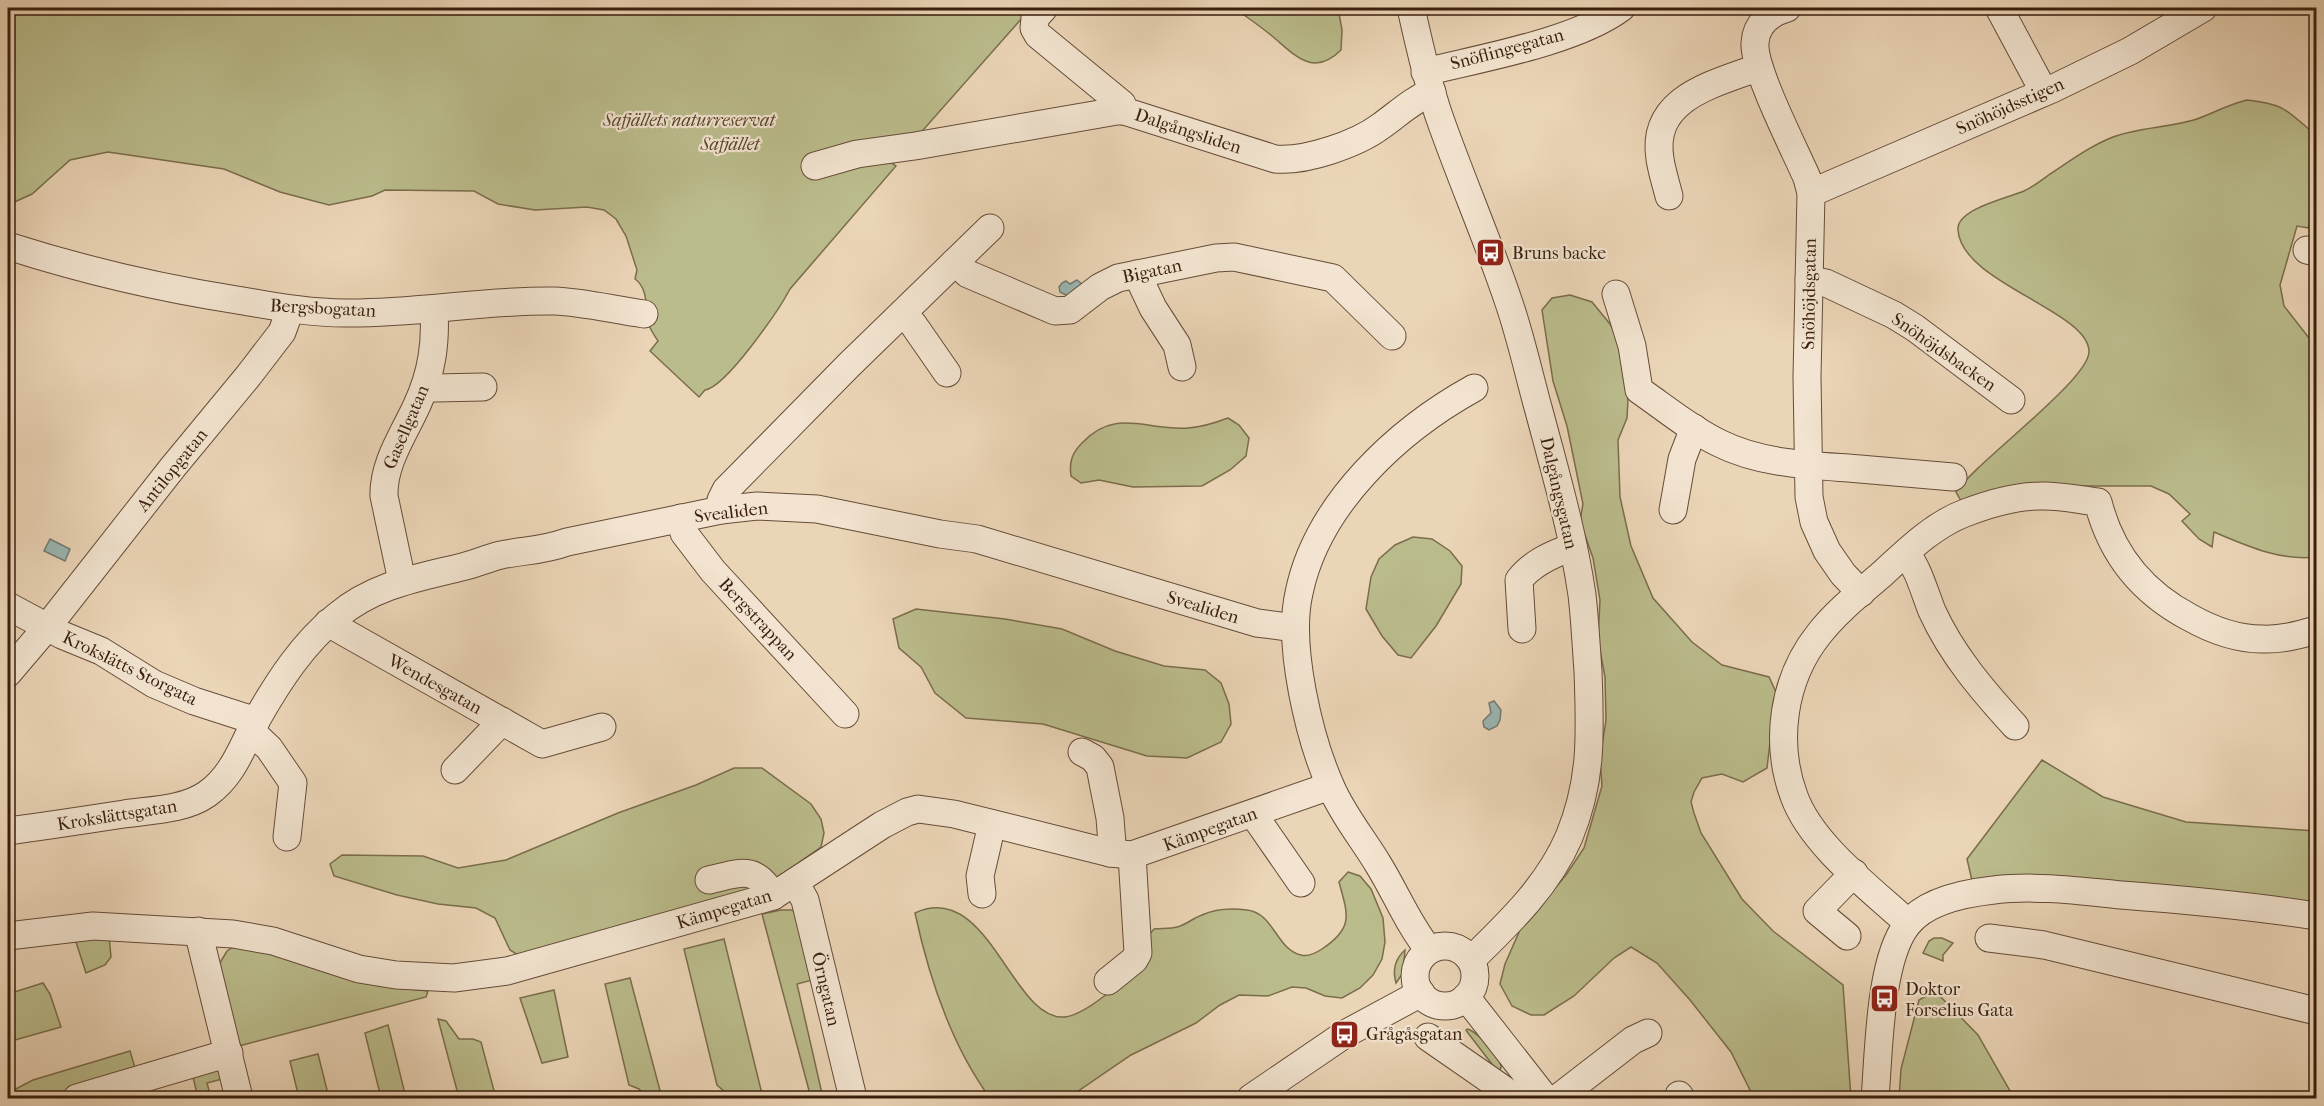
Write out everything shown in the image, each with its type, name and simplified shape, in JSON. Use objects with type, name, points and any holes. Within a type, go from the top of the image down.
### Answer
[{"type":"street","points":[[1044,8],[1035,18],[1034,28],[1038,34],[1122,104],[1124,111]]},
{"type":"street","name":"Dalgångsgatan","points":[[1411,8],[1428,82],[1510,304],[1557,477],[1582,594],[1590,706],[1590,747],[1586,779],[1569,836],[1557,860],[1526,904],[1471,960]]},
{"type":"street","name":"Snöflingegatan","points":[[1428,82],[1562,36],[1594,23],[1621,8]]},
{"type":"street","name":"Snöhöjdsgatan","points":[[1787,8],[1775,12],[1761,23],[1755,43],[1759,67],[1807,178],[1811,193],[1809,497],[1820,538],[1843,574],[1861,593]]},
{"type":"street","points":[[1999,8],[2044,92]]},
{"type":"street","name":"Snöhöjdsstigen","points":[[1811,193],[2044,92],[2130,51],[2203,8]]},
{"type":"street","points":[[1669,196],[1659,148],[1661,131],[1675,106],[1695,91],[1759,67]]},
{"type":"street","name":"Dalgångsliden","points":[[815,166],[856,154],[1124,111],[1275,159],[1286,160],[1354,141],[1380,128],[1411,102],[1428,82]]},
{"type":"street","points":[[722,510],[721,500],[726,490],[849,365],[990,228]]},
{"type":"street","name":"Bergsbogatan","points":[[8,246],[111,276],[155,286],[290,310],[346,313],[434,309],[489,303],[556,301],[644,314]]},
{"type":"street","name":"Bigatan","points":[[955,262],[968,274],[1055,311],[1064,312],[1076,308],[1108,281],[1216,258],[1234,257],[1333,278],[1392,336]]},
{"type":"street","points":[[1137,274],[1153,309],[1177,345],[1182,367]]},
{"type":"street","name":"Snöhöjdsbacken","points":[[1809,280],[1826,283],[1894,315],[1915,328],[2011,400]]},
{"type":"street","points":[[1616,294],[1632,346],[1639,390],[1719,443],[1743,453],[1808,465],[1953,477]]},
{"type":"street","name":"Gasellgatan","points":[[402,581],[384,496],[384,485],[392,458],[425,387],[435,337],[434,309]]},
{"type":"street","name":"Antilopgatan","points":[[8,673],[282,332],[290,310]]},
{"type":"street","points":[[903,314],[913,324],[947,373]]},
{"type":"street","points":[[425,387],[483,387]]},
{"type":"street","points":[[1429,950],[1412,927],[1378,864],[1330,786],[1320,758],[1304,695],[1296,656],[1295,628],[1298,593],[1306,570],[1331,517],[1351,488],[1396,443],[1452,401],[1474,388]]},
{"type":"street","points":[[1673,510],[1682,459],[1694,428]]},
{"type":"street","points":[[1908,923],[1854,873],[1810,827],[1795,800],[1786,770],[1783,738],[1787,700],[1793,678],[1804,655],[1827,624],[1930,534],[1963,513],[2004,501],[2040,496],[2098,502],[2104,526],[2124,562],[2141,584],[2166,605],[2208,628],[2236,637],[2277,639],[2316,630]]},
{"type":"street","name":"Svealiden","points":[[253,726],[287,671],[309,642],[328,623],[364,598],[402,581],[464,567],[501,555],[547,550],[567,542],[681,518],[757,506],[817,509],[940,534],[977,539],[1257,623],[1295,628]]},
{"type":"street","name":"Bergstrappan","points":[[681,518],[684,533],[713,571],[845,714]]},
{"type":"street","points":[[1522,629],[1519,580],[1538,562],[1573,547]]},
{"type":"street","points":[[1906,553],[1914,563],[1933,611],[1956,656],[1981,688],[2016,726]]},
{"type":"street","name":"Krokslätts Storgata","points":[[8,606],[62,635],[101,651],[154,684],[253,726]]},
{"type":"street","name":"Wendesgatan","points":[[328,623],[542,744],[602,727]]},
{"type":"street","points":[[455,770],[502,721]]},
{"type":"street","points":[[253,726],[293,783],[286,837]]},
{"type":"street","name":"Krokslättsgatan","points":[[8,831],[177,806],[195,800],[207,794],[228,773],[244,749],[253,726]]},
{"type":"street","points":[[1082,752],[1093,758],[1100,767],[1110,818],[1112,843],[1121,854],[1138,953],[1134,960],[1108,981]]},
{"type":"street","name":"Kämpegatan","points":[[8,936],[93,926],[198,931],[267,940],[359,969],[396,975],[454,978],[495,973],[530,965],[784,889],[863,836],[918,809],[929,809],[1121,854],[1255,813],[1330,786]]},
{"type":"street","points":[[1255,813],[1258,821],[1301,883]]},
{"type":"street","points":[[982,894],[980,876],[992,824]]},
{"type":"street","name":"Örngatan","points":[[709,880],[743,872],[756,875],[805,900],[852,1098]]},
{"type":"street","points":[[1847,936],[1817,911],[1854,873]]},
{"type":"street","points":[[1875,1098],[1884,999],[1890,965],[1897,943],[1908,923],[1917,915],[1953,898],[1992,890],[2025,889],[2177,900],[2316,916]]},
{"type":"street","points":[[198,931],[239,1098]]},
{"type":"street","points":[[1989,938],[2044,945],[2213,984],[2316,1011]]},
{"type":"street","points":[[1438,946],[1457,948],[1471,960],[1474,968],[1474,984],[1459,1003],[1442,1006],[1427,1000],[1421,993],[1415,978],[1416,970],[1418,962],[1429,950],[1438,946]]},
{"type":"street","points":[[1251,1098],[1345,1034],[1421,993]]},
{"type":"street","points":[[1466,997],[1545,1098]]},
{"type":"street","points":[[1558,1098],[1633,1040],[1648,1033]]},
{"type":"street","points":[[1428,1037],[1516,1098]]},
{"type":"street","points":[[77,1098],[229,1053]]},
{"type":"street","points":[[1494,1083],[1517,1063]]},
{"type":"green space","name":"Safjället","points":[[8,8],[1031,8],[893,164],[896,166],[790,289],[764,329],[738,362],[726,376],[705,390],[699,397],[650,351],[658,341],[651,331],[643,288],[635,279],[637,270],[626,236],[616,219],[604,210],[587,207],[535,210],[498,204],[474,191],[385,190],[372,196],[329,205],[280,192],[224,169],[108,152],[70,160],[32,194],[8,205]]},
{"type":"green space","points":[[1234,8],[1338,8],[1342,30],[1341,50],[1322,62],[1305,61]]},
{"type":"green space","points":[[2247,100],[2277,106],[2312,132],[2316,132],[2316,211],[2308,228],[2297,226],[2280,285],[2284,306],[2316,347],[2316,557],[2277,555],[2214,532],[2212,547],[2199,539],[2182,521],[2190,514],[2169,494],[2151,486],[2075,486],[1961,501],[1956,492],[1967,479],[2071,382],[2084,365],[2089,352],[2084,337],[2069,323],[1980,266],[1965,249],[1958,230],[1960,223],[1974,210],[2031,188],[2080,154],[2113,137],[2186,122]]},
{"type":"green space","points":[[1570,295],[1592,302],[1610,324],[1630,362],[1627,418],[1618,440],[1620,497],[1631,546],[1653,598],[1692,642],[1722,665],[1769,677],[1776,692],[1767,768],[1743,782],[1722,774],[1702,778],[1691,802],[1701,833],[1742,899],[1773,931],[1843,985],[1851,1098],[1754,1098],[1731,1052],[1690,1000],[1657,963],[1631,947],[1614,958],[1574,996],[1544,1015],[1531,1015],[1512,1006],[1500,984],[1505,964],[1520,930],[1566,875],[1584,848],[1602,786],[1600,759],[1606,720],[1605,677],[1598,639],[1600,600],[1593,558],[1580,521],[1583,504],[1567,426],[1553,381],[1542,310],[1552,298]]},
{"type":"green space","points":[[1228,418],[1239,425],[1249,438],[1246,456],[1230,470],[1202,486],[1133,487],[1099,480],[1081,483],[1071,476],[1070,466],[1076,450],[1094,432],[1107,426],[1132,423],[1188,428]]},
{"type":"green space","points":[[1413,537],[1432,539],[1450,551],[1462,566],[1461,584],[1436,626],[1411,658],[1398,655],[1382,636],[1366,609],[1371,577],[1379,559],[1395,545]]},
{"type":"green space","points":[[916,609],[1005,619],[1062,629],[1115,651],[1164,666],[1205,670],[1221,683],[1229,704],[1231,724],[1221,742],[1187,758],[1147,756],[1043,724],[966,718],[935,693],[921,667],[899,648],[893,619]]},
{"type":"green space","points":[[2042,760],[2103,797],[2186,822],[2316,831],[2316,908],[1973,885],[1967,859]]},
{"type":"green space","points":[[734,768],[762,768],[811,804],[821,819],[824,833],[821,847],[771,882],[746,895],[521,957],[510,950],[495,918],[476,908],[438,904],[397,895],[334,876],[330,864],[342,855],[423,856],[458,868],[506,860]]},
{"type":"green space","points":[[1348,872],[1360,876],[1371,889],[1383,918],[1385,942],[1382,959],[1373,975],[1360,988],[1342,998],[1325,996],[1306,988],[1292,987],[1268,996],[1239,995],[1220,1005],[1196,1023],[1131,1055],[1068,1098],[990,1098],[964,1056],[943,1010],[927,962],[915,913],[941,908],[962,916],[981,932],[1030,998],[1046,1013],[1065,1017],[1090,1006],[1118,984],[1154,929],[1180,926],[1212,911],[1235,909],[1256,913],[1263,917],[1286,946],[1293,951],[1301,955],[1317,952],[1332,941],[1344,927],[1345,903],[1339,882]]},
{"type":"green space","points":[[792,910],[796,913],[812,980],[797,984],[823,1098],[811,1098],[762,914]]},
{"type":"green space","points":[[109,936],[111,957],[105,965],[86,973],[75,939]]},
{"type":"green space","points":[[1942,938],[1953,943],[1943,955],[1943,961],[1923,953],[1929,941]]},
{"type":"green space","points":[[724,939],[763,1098],[732,1098],[717,1085],[684,949]]},
{"type":"green space","points":[[236,945],[319,967],[374,985],[428,991],[426,997],[235,1047],[218,966],[227,951]]},
{"type":"green space","points":[[1405,950],[1403,973],[1396,983],[1395,965]]},
{"type":"green space","points":[[630,978],[662,1098],[647,1098],[639,1089],[629,1085],[605,984]]},
{"type":"green space","points":[[43,983],[50,994],[61,1027],[8,1042],[8,994]]},
{"type":"green space","points":[[554,990],[568,1057],[542,1063],[520,998]]},
{"type":"green space","points":[[1935,991],[1978,1035],[2014,1098],[1899,1098],[1901,1069],[1919,1000]]},
{"type":"green space","points":[[438,1019],[446,1021],[459,1039],[473,1039],[481,1042],[496,1098],[459,1098]]},
{"type":"green space","points":[[388,1025],[406,1098],[381,1098],[365,1033]]},
{"type":"green space","points":[[1466,1030],[1478,1035],[1494,1052],[1501,1068],[1498,1072],[1468,1033]]},
{"type":"green space","points":[[130,1051],[136,1071],[59,1098],[8,1098],[8,1093],[33,1080]]},
{"type":"green space","points":[[318,1054],[329,1098],[299,1098],[290,1061]]},
{"type":"green space","points":[[222,1066],[226,1078],[207,1083],[211,1098],[198,1098],[192,1073]]},
{"type":"water","points":[[1077,280],[1083,285],[1068,296],[1060,292],[1059,287],[1062,283],[1066,281],[1070,284]]},
{"type":"water","points":[[50,539],[70,549],[65,561],[44,551]]},
{"type":"water","points":[[1494,701],[1501,710],[1500,720],[1497,726],[1489,730],[1484,727],[1483,721],[1491,713],[1489,703]]},
{"type":"place","name":"Bruns backe","points":[[1491,253]]},
{"type":"place","name":"Doktor Forselius Gata","points":[[1884,999]]},
{"type":"place","name":"Grågåsgatan","points":[[1345,1034]]},
{"type":"park label","name":"Safjällets naturreservat","points":[[689,120]]}]
